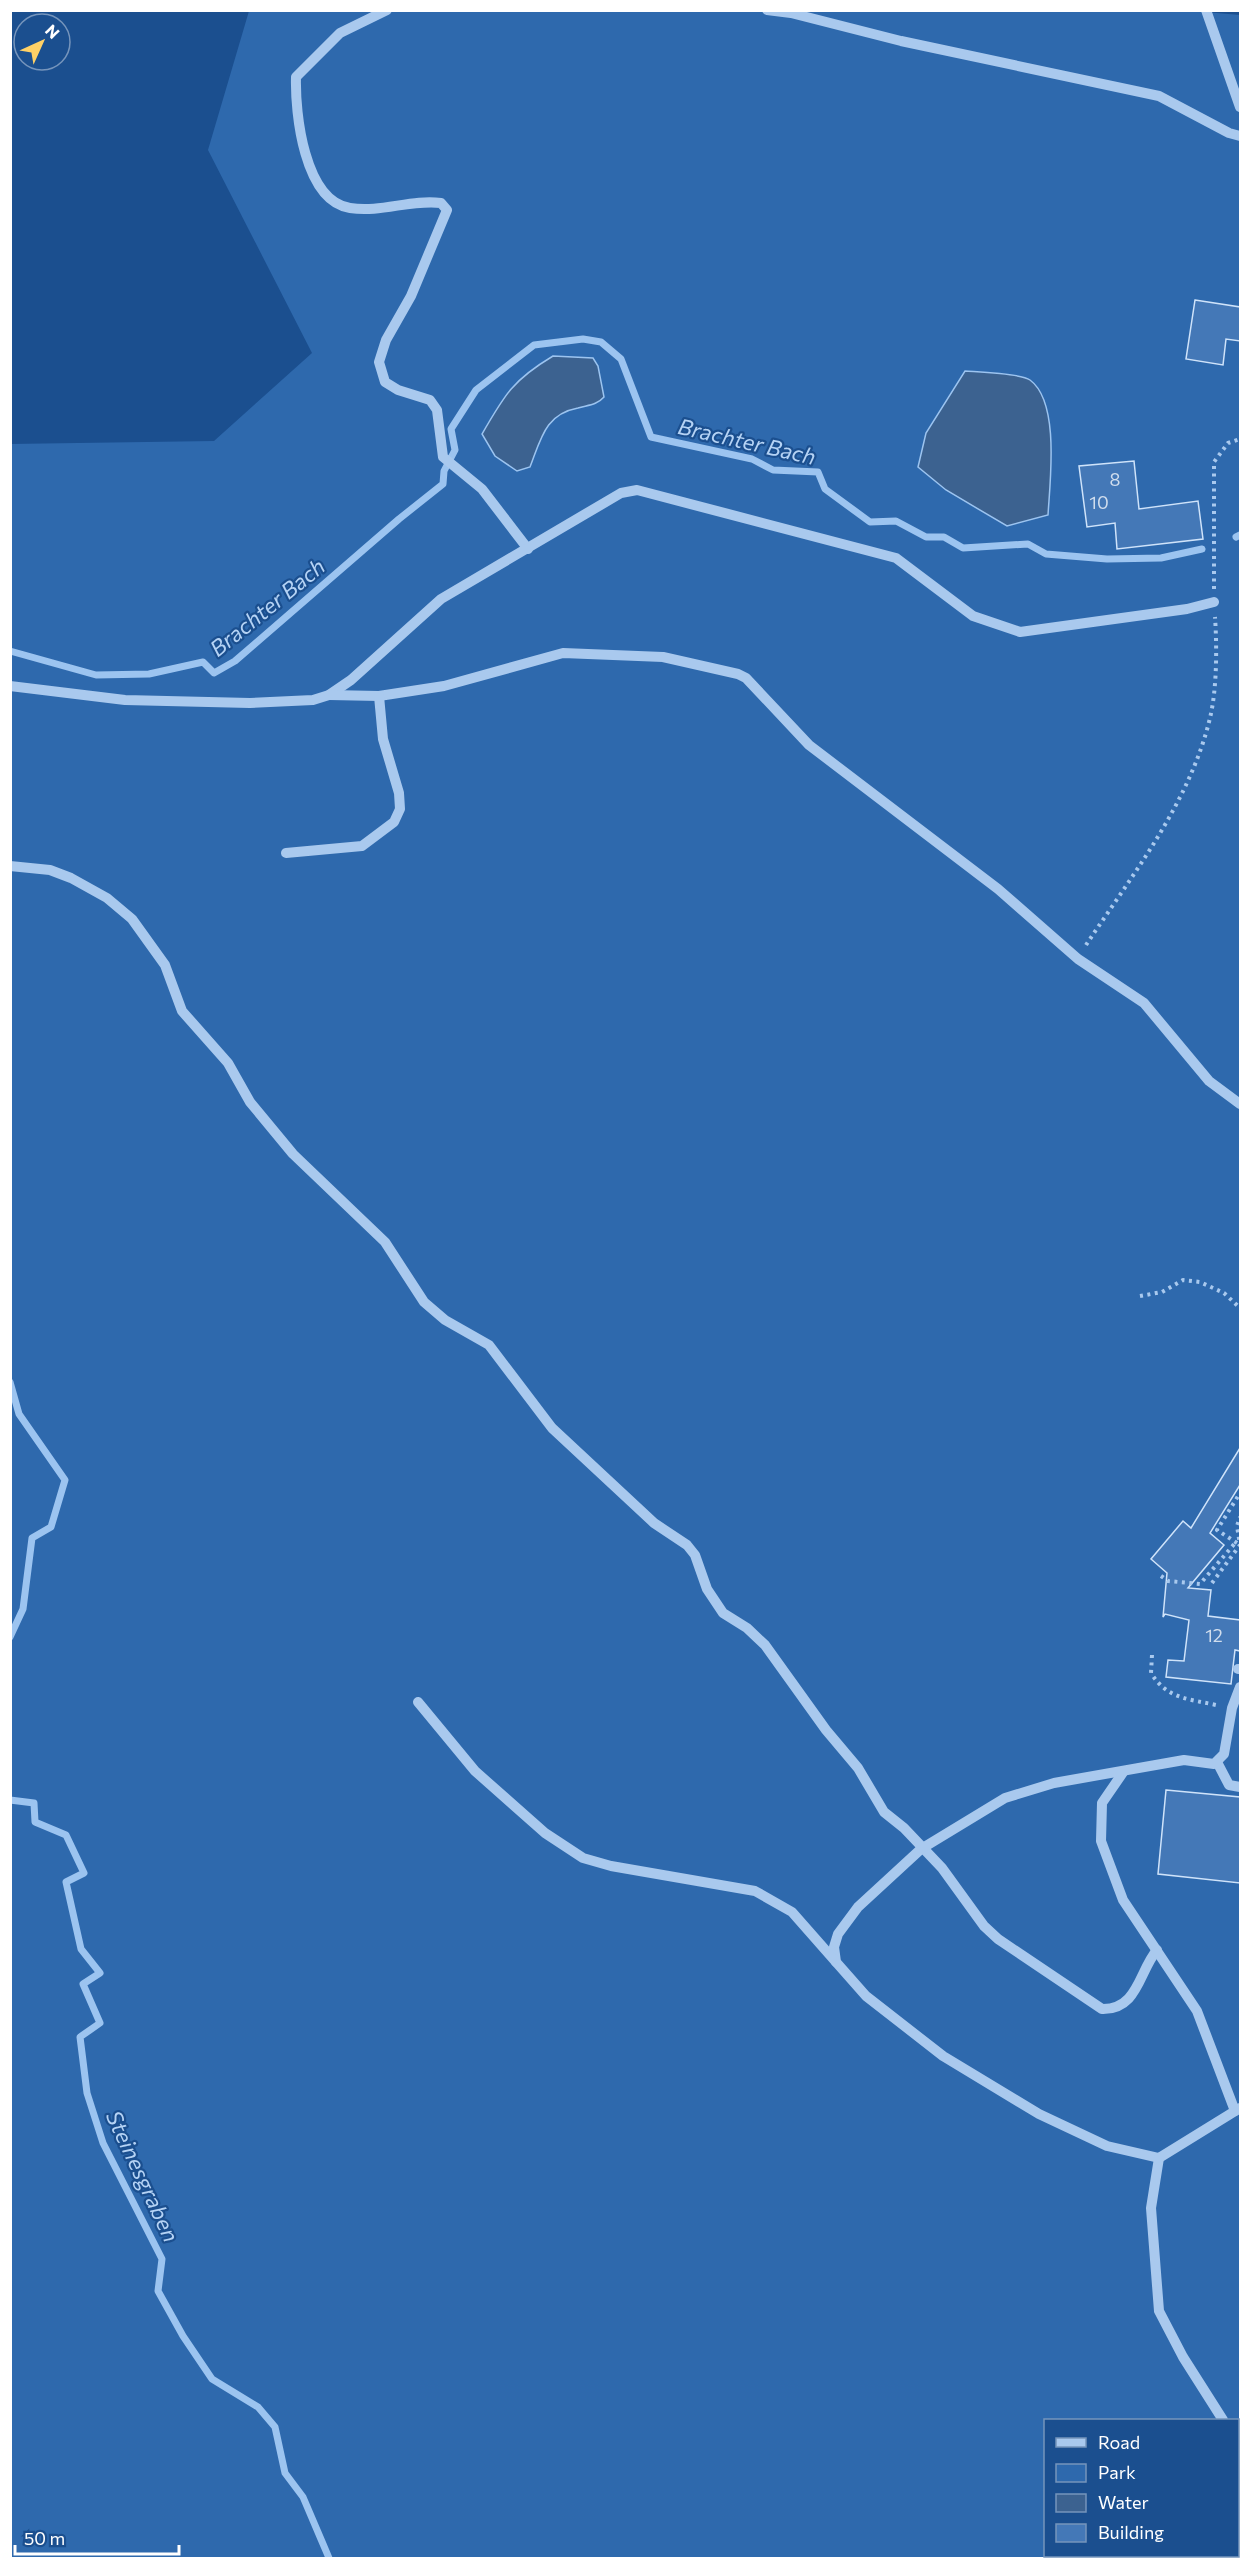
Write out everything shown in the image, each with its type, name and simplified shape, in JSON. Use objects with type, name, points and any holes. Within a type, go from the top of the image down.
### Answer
[{"type":"street","points":[[387,10],[340,33],[296,77],[295,104],[306,161],[328,196],[348,208],[381,209],[428,202],[441,203],[447,210],[415,287],[386,340],[379,362],[385,382],[398,390],[430,400],[434,404],[437,410],[444,459],[482,489],[528,549]]},
{"type":"street","points":[[767,10],[791,13],[901,41],[1159,96],[1229,133],[1240,135]]},
{"type":"street","points":[[1206,10],[1240,106]]},
{"type":"street","points":[[10,686],[125,700],[250,703],[313,700],[329,695],[351,680],[441,599],[621,493],[637,490],[896,558],[973,616],[1020,632],[1187,609],[1214,602]]},
{"type":"street","points":[[329,695],[379,696],[444,686],[563,653],[663,657],[731,671],[746,678],[809,745],[998,888],[1078,959],[1144,1003],[1209,1081],[1240,1104]]},
{"type":"street","points":[[285,853],[362,846],[394,822],[400,809],[399,793],[383,739],[379,696]]},
{"type":"street","points":[[10,866],[50,870],[71,878],[107,898],[137,924],[165,965],[182,1011],[228,1063],[250,1102],[293,1154],[385,1242],[424,1302],[445,1320],[489,1345],[552,1428],[654,1523],[687,1545],[695,1555],[707,1588],[723,1612],[747,1628],[765,1645],[826,1730],[858,1768],[884,1812],[904,1828],[921,1849],[942,1868],[984,1926],[998,1939],[1102,2008],[1115,2007],[1135,1993],[1150,1958],[1156,1950]]},
{"type":"street","points":[[836,1962],[834,1947],[846,1921],[921,1849],[1005,1798],[1054,1783],[1184,1760],[1214,1764],[1217,1762],[1224,1754],[1232,1708],[1240,1687]]},
{"type":"street","points":[[418,1702],[475,1771],[545,1833],[583,1858],[611,1866],[755,1892],[792,1912],[866,1996],[944,2056],[998,2091],[1107,2146],[1159,2158],[1238,2109],[1197,2010],[1123,1900],[1101,1841],[1101,1803],[1124,1772]]},
{"type":"street","points":[[1217,1762],[1228,1785],[1240,1787]]},
{"type":"street","points":[[1159,2158],[1151,2208],[1159,2312],[1222,2419]]},
{"type":"path","points":[[1078,959],[1161,832],[1193,772],[1211,716],[1216,639],[1214,462],[1228,443],[1240,439]]},
{"type":"path","points":[[1140,1296],[1162,1292],[1183,1280],[1200,1282],[1224,1293],[1240,1308]]},
{"type":"path","points":[[1239,1544],[1218,1530],[1240,1493]]},
{"type":"path","points":[[1212,1583],[1239,1544],[1237,1526],[1240,1517]]},
{"type":"path","points":[[1161,1575],[1168,1581],[1200,1584],[1239,1544]]},
{"type":"path","points":[[1152,1655],[1151,1673],[1165,1691],[1189,1701],[1232,1708]]},
{"type":"green space","points":[[1182,10],[1240,15],[1240,2558],[11,2558],[10,444],[214,441],[312,353],[208,150],[249,11]]},
{"type":"water","points":[[553,356],[593,358],[598,366],[604,397],[595,403],[558,416],[551,422],[541,438],[530,467],[517,471],[495,456],[482,434],[511,389],[528,373]]},
{"type":"water","points":[[965,371],[1018,376],[1030,380],[1039,391],[1046,406],[1051,443],[1048,515],[1007,526],[946,490],[918,467],[926,433]]},
{"type":"building","points":[[1195,300],[1240,307],[1240,341],[1226,339],[1223,365],[1186,359]]},
{"type":"building","points":[[1134,461],[1139,509],[1198,501],[1203,539],[1117,549],[1115,523],[1087,527],[1079,466]]},
{"type":"building","points":[[1240,1448],[1240,1485],[1210,1533],[1224,1545],[1188,1588],[1211,1590],[1208,1616],[1240,1620],[1240,1651],[1235,1650],[1231,1684],[1166,1677],[1168,1660],[1184,1661],[1189,1620],[1165,1614],[1163,1617],[1167,1573],[1151,1559],[1183,1521],[1191,1528]]},
{"type":"building","points":[[1166,1790],[1240,1797],[1240,1883],[1158,1874]]},
{"type":"waterway","name":"Brachter Bach","points":[[10,651],[96,675],[149,674],[203,662],[214,673],[235,661],[399,519],[443,484],[444,471],[455,450],[451,429],[476,390],[534,345],[583,339],[601,342],[621,359],[651,437],[752,459],[773,470],[818,472],[825,489],[870,522],[896,521],[926,537],[944,537],[963,548],[1028,544],[1046,554],[1107,559],[1161,558],[1202,549]]},
{"type":"waterway","name":"Brachter Bach","points":[[1236,537],[1240,535]]},
{"type":"waterway","name":"Steinesgraben","points":[[10,1382],[19,1414],[65,1480],[51,1527],[32,1538],[23,1609],[10,1637]]},
{"type":"waterway","name":"Steinesgraben","points":[[10,1800],[34,1803],[35,1822],[66,1835],[84,1873],[66,1882],[81,1949],[100,1973],[83,1984],[100,2023],[80,2037],[87,2093],[103,2143],[162,2259],[158,2291],[183,2336],[212,2379],[258,2407],[275,2427],[285,2473],[303,2497],[329,2558]]}]
